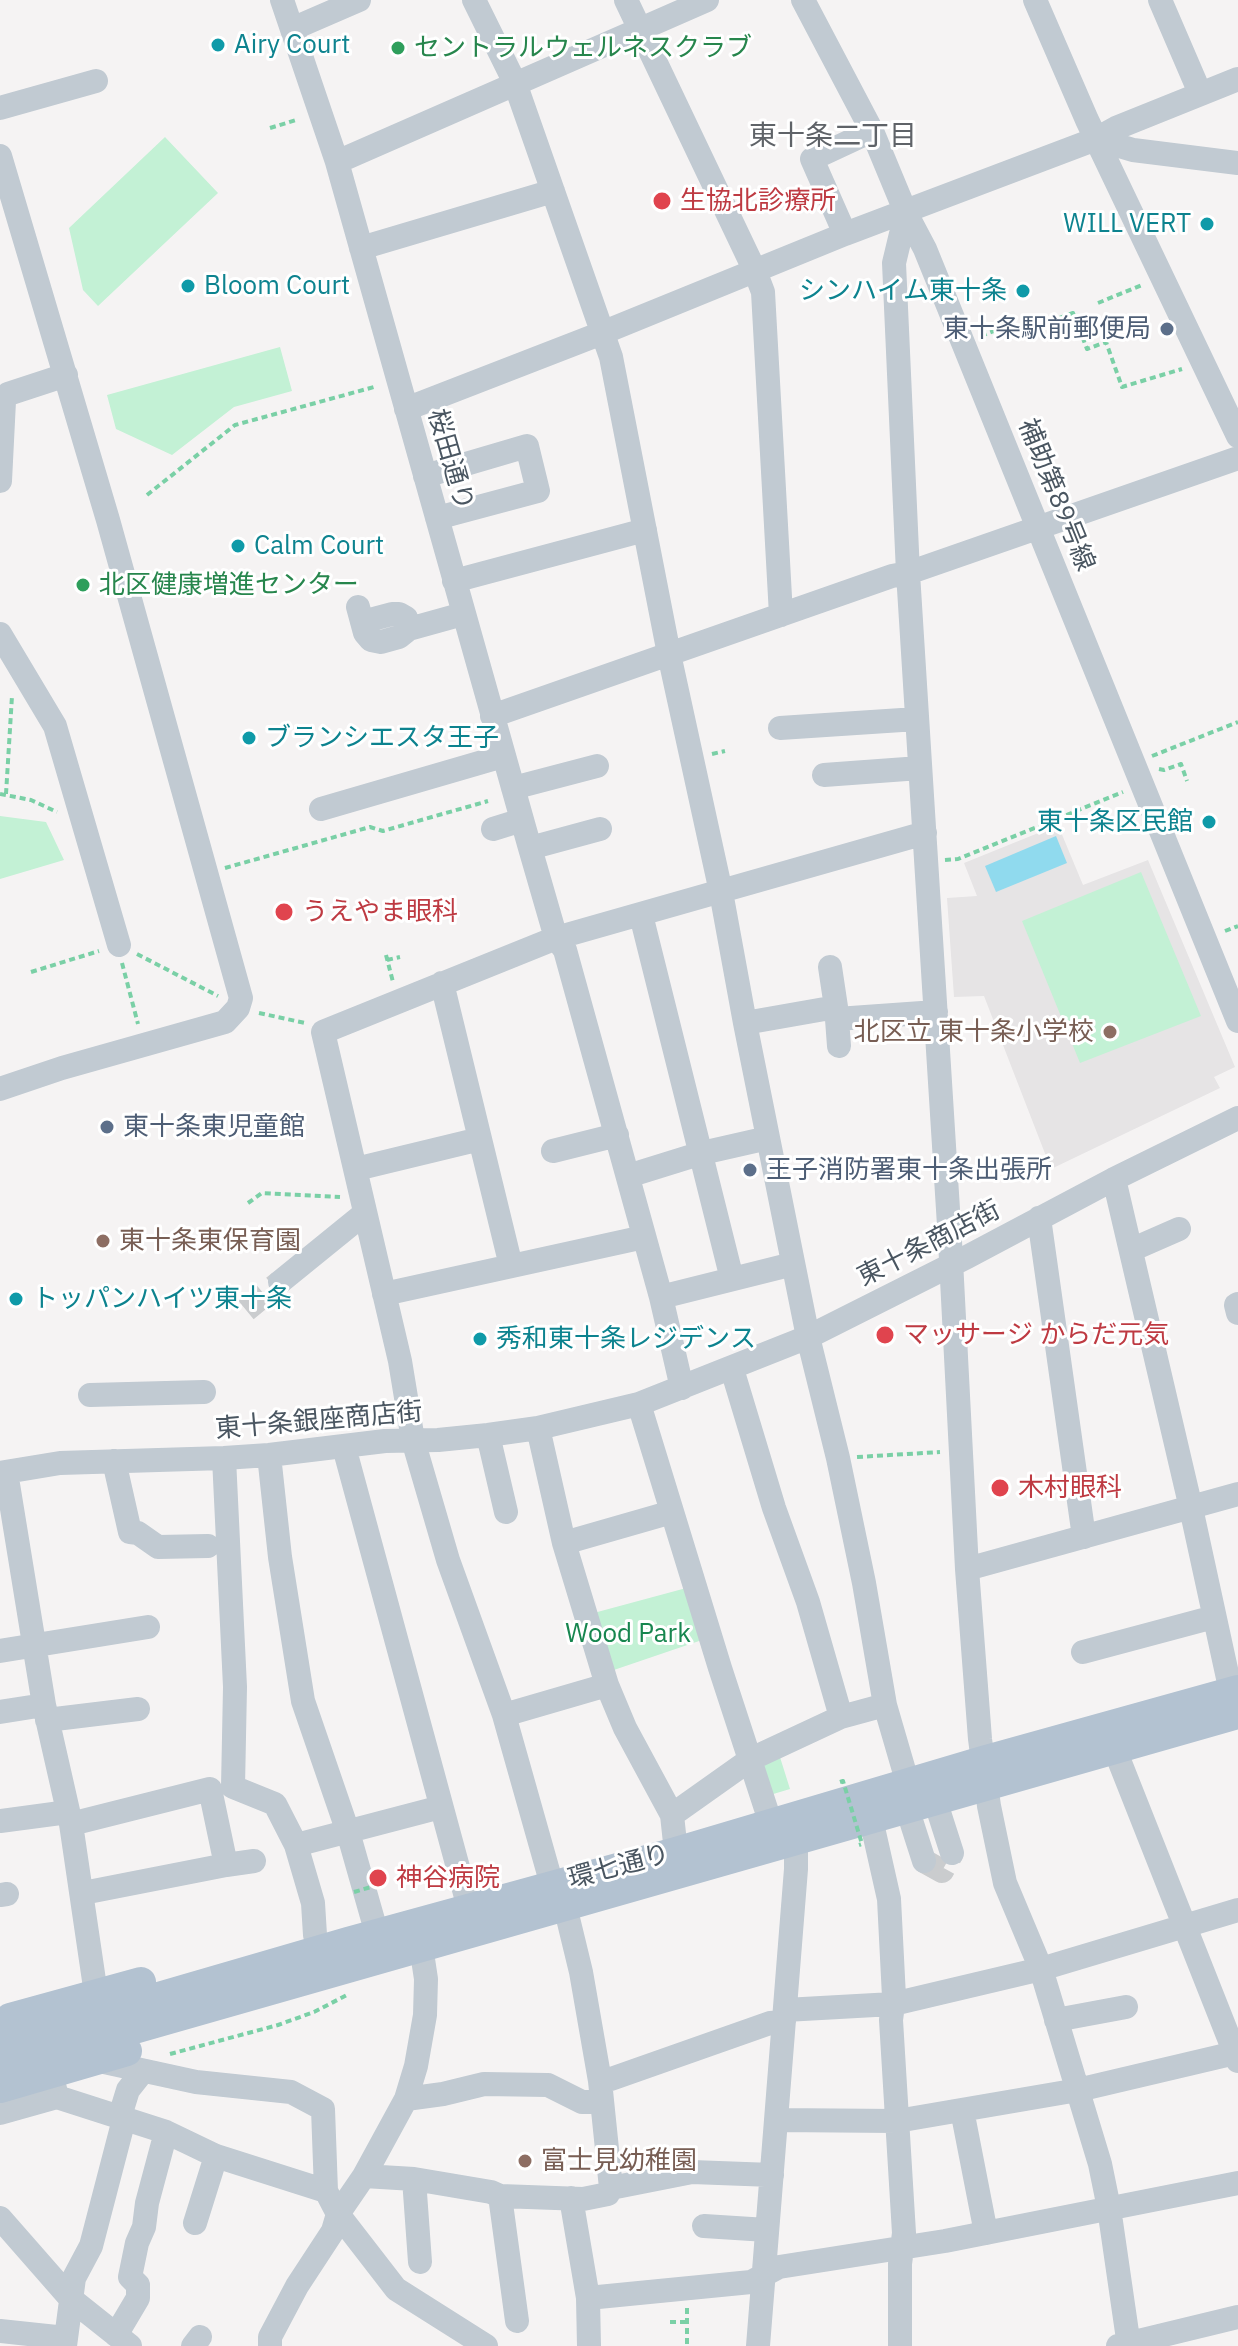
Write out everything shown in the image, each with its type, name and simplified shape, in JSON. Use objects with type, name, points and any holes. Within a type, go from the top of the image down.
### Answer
[{"type":"main road","name":"環七通り","points":[[984,1773],[1115,1750],[1236,1699]]},
{"type":"main road","name":"環七通り","points":[[0,2043],[129,2018],[333,1971],[421,1946],[676,1852],[771,1824],[917,1797],[984,1773],[1236,1699]]},
{"type":"main road","name":"環七通り","points":[[0,2064],[348,1942],[469,1908],[559,1896],[796,1841],[865,1832],[917,1797]]},
{"type":"main road","points":[[0,2021],[315,1935],[348,1942]]},
{"type":"main road","points":[[0,2088],[54,2085],[95,2060],[274,2007],[333,1971]]},
{"type":"street","name":"桜田通り","points":[[282,0],[292,29],[314,63],[337,162],[503,756],[556,938],[565,950],[617,1135],[682,1388]]},
{"type":"street","points":[[292,29],[359,0]]},
{"type":"street","points":[[474,0],[515,83],[611,357],[669,654],[721,892],[808,1337],[864,1583],[885,1705],[917,1797],[952,1853]]},
{"type":"street","points":[[626,0],[755,271],[763,294],[781,615]]},
{"type":"street","points":[[337,162],[707,0]]},
{"type":"street","name":"補助第89号線","points":[[803,0],[872,131],[906,213],[925,249],[1238,1021]]},
{"type":"street","points":[[1035,0],[1096,139],[1238,436]]},
{"type":"street","points":[[1160,0],[1200,93]]},
{"type":"street","points":[[406,409],[845,234],[1096,139],[1238,79]]},
{"type":"street","points":[[0,108],[96,81]]},
{"type":"street","points":[[845,234],[812,159],[872,131]]},
{"type":"street","points":[[1096,139],[1133,150],[1238,163]]},
{"type":"street","points":[[0,156],[66,375],[241,998],[238,1008],[225,1022],[0,1089]]},
{"type":"street","points":[[361,248],[553,191]]},
{"type":"street","points":[[906,213],[894,263],[908,573],[967,1569],[984,1773],[1005,1883],[1041,1969],[1100,2164],[1109,2208],[1125,2345],[1238,2317]]},
{"type":"street","points":[[0,481],[4,401],[8,394],[66,375]]},
{"type":"street","points":[[425,476],[527,446],[538,491],[437,518]]},
{"type":"street","points":[[492,716],[1238,458]]},
{"type":"street","points":[[454,581],[645,530]]},
{"type":"street","points":[[360,615],[365,633],[371,640],[381,642],[399,637],[409,629],[463,614]]},
{"type":"street","points":[[0,634],[55,726],[119,945]]},
{"type":"street","points":[[780,728],[917,719]]},
{"type":"street","points":[[321,809],[503,756]]},
{"type":"street","points":[[513,788],[597,766]]},
{"type":"street","points":[[824,775],[920,768]]},
{"type":"street","points":[[493,829],[522,820]]},
{"type":"street","points":[[530,848],[600,829]]},
{"type":"street","points":[[364,2176],[414,2179],[500,2196],[583,2199],[608,2194],[611,2188],[601,2092],[581,1972],[504,1715],[448,1560],[413,1440],[400,1361],[323,1032],[556,938],[925,833]]},
{"type":"street","points":[[641,915],[732,1279]]},
{"type":"street","points":[[830,967],[839,1046]]},
{"type":"street","points":[[442,983],[511,1266]]},
{"type":"street","points":[[745,1023],[836,1013],[936,1012]]},
{"type":"street","name":"東十条商店街","points":[[639,1404],[808,1337],[1238,1118]]},
{"type":"street","points":[[553,1151],[617,1135]]},
{"type":"street","points":[[628,1176],[702,1153],[768,1138]]},
{"type":"street","points":[[356,1169],[480,1139]]},
{"type":"street","points":[[1114,1179],[1214,1617],[1236,1699]]},
{"type":"street","points":[[280,1282],[364,1206]]},
{"type":"street","points":[[1039,1218],[1084,1537]]},
{"type":"street","points":[[1131,1250],[1179,1229]]},
{"type":"street","points":[[384,1294],[644,1237]]},
{"type":"street","points":[[661,1297],[793,1264]]},
{"type":"street","points":[[1238,1304],[1238,1313]]},
{"type":"street","points":[[732,1369],[774,1508],[808,1602],[841,1717]]},
{"type":"street","points":[[90,1395],[204,1392]]},
{"type":"street","points":[[639,1404],[771,1824]]},
{"type":"street","name":"東十条銀座商店街","points":[[3,1473],[60,1463],[224,1458],[385,1441],[488,1435],[538,1428],[639,1404]]},
{"type":"street","points":[[538,1428],[564,1543],[607,1685],[625,1728],[672,1815],[676,1852]]},
{"type":"street","points":[[488,1435],[506,1512]]},
{"type":"street","points":[[344,1447],[469,1908]]},
{"type":"street","points":[[269,1455],[280,1557],[303,1701],[348,1832],[377,1934]]},
{"type":"street","points":[[224,1458],[235,1687],[233,1787],[275,1804],[296,1845],[313,1903],[315,1935]]},
{"type":"street","points":[[114,1461],[130,1532],[138,1533],[158,1547],[208,1546]]},
{"type":"street","points":[[3,1473],[11,1574],[35,1645],[46,1712],[70,1818],[96,1994]]},
{"type":"street","points":[[967,1569],[1238,1494]]},
{"type":"street","points":[[564,1543],[672,1512]]},
{"type":"street","points":[[1083,1652],[1214,1617]]},
{"type":"street","points":[[0,1651],[148,1627]]},
{"type":"street","points":[[504,1715],[607,1685]]},
{"type":"street","points":[[672,1815],[751,1759],[841,1717],[885,1705]]},
{"type":"street","points":[[0,1712],[138,1709]]},
{"type":"street","points":[[776,2120],[897,2121],[1078,2090],[1236,2057],[1227,2000],[1185,1925],[1115,1750]]},
{"type":"street","points":[[0,1821],[70,1818],[210,1789],[226,1865]]},
{"type":"street","points":[[917,1797],[924,1861]]},
{"type":"street","points":[[296,1845],[441,1807]]},
{"type":"street","points":[[865,1832],[889,1899],[891,2020],[903,2249],[900,2264],[900,2346]]},
{"type":"street","points":[[758,2346],[796,1841]]},
{"type":"street","points":[[83,1893],[254,1861]]},
{"type":"street","points":[[406,2099],[484,2084],[500,2084],[548,2085],[582,2102],[601,2092],[611,2079],[784,2016],[893,2004],[1041,1969],[1238,1910]]},
{"type":"street","points":[[270,2346],[270,2337],[290,2298],[333,2231],[338,2214],[364,2176],[406,2099],[416,2066],[425,2015],[426,1979],[421,1946]]},
{"type":"street","points":[[1056,2020],[1126,2007]]},
{"type":"street","points":[[95,2060],[196,2082],[291,2092],[323,2109],[326,2191],[338,2214],[396,2289],[486,2346]]},
{"type":"street","points":[[0,2331],[65,2342],[74,2278],[91,2246],[122,2127],[120,2116],[128,2090],[143,2071]]},
{"type":"street","points":[[0,2113],[54,2085],[216,2156],[326,2191]]},
{"type":"street","points":[[962,2110],[986,2233]]},
{"type":"street","points":[[0,2218],[71,2299],[123,2341],[138,2298],[138,2285],[130,2277],[166,2132]]},
{"type":"street","points":[[195,2223],[216,2156]]},
{"type":"street","points":[[611,2188],[692,2172],[772,2175]]},
{"type":"street","points":[[414,2179],[420,2262]]},
{"type":"street","points":[[588,2298],[751,2282],[779,2267],[903,2249],[1238,2183]]},
{"type":"street","points":[[500,2196],[517,2321]]},
{"type":"street","points":[[571,2198],[588,2298],[589,2346]]},
{"type":"street","points":[[704,2226],[767,2230]]},
{"type":"path","points":[[270,128],[296,120]]},
{"type":"path","points":[[1098,303],[1162,277]]},
{"type":"path","points":[[978,337],[1016,322],[1021,332],[1073,313],[1087,349],[1106,342],[1122,387],[1203,363]]},
{"type":"path","points":[[147,495],[235,425],[374,387]]},
{"type":"path","points":[[14,658],[3,794],[31,800],[87,828]]},
{"type":"path","points":[[1150,757],[1238,722]]},
{"type":"path","points":[[1164,770],[1181,764],[1187,781]]},
{"type":"path","points":[[941,861],[958,859],[1125,791]]},
{"type":"path","points":[[223,869],[370,827],[383,831],[488,801]]},
{"type":"path","points":[[1219,934],[1238,926]]},
{"type":"path","points":[[119,945],[124,977],[140,1032]]},
{"type":"path","points":[[31,972],[119,945],[223,999]]},
{"type":"path","points":[[394,988],[386,958],[400,957]]},
{"type":"path","points":[[257,1012],[308,1024]]},
{"type":"path","points":[[248,1203],[262,1193],[364,1206]]},
{"type":"path","points":[[838,1458],[946,1452]]},
{"type":"path","points":[[840,1782],[843,1781],[862,1844],[865,1832]]},
{"type":"path","points":[[354,1892],[371,1887]]},
{"type":"path","points":[[687,2288],[687,2346]]},
{"type":"path","points":[[670,2322],[687,2322]]},
{"type":"shaded area","name":"北区立 東十条小学校","points":[[1058,825],[1083,885],[1148,860],[1235,1067],[1214,1077],[1220,1088],[1051,1169],[984,996],[954,997],[947,898],[977,896],[964,863]]},
{"type":"green space","points":[[165,137],[218,193],[98,306],[83,290],[69,228]]},
{"type":"green space","points":[[280,347],[292,391],[234,407],[172,455],[116,429],[107,395]]},
{"type":"green space","points":[[0,816],[46,822],[64,860],[0,879]]},
{"type":"green space","points":[[1141,872],[1201,1016],[1080,1063],[1022,921]]},
{"type":"green space","name":"Wood Park","points":[[690,1587],[702,1640],[608,1672],[590,1614]]},
{"type":"green space","points":[[779,1754],[790,1789],[770,1795],[760,1764]]},
{"type":"water","points":[[1056,836],[1067,863],[996,892],[985,866]]},
{"type":"tunnel","points":[[246,1310],[280,1282]]},
{"type":"tunnel","points":[[924,1861],[942,1871],[952,1853]]},
{"type":"place","name":"Airy Court","points":[[218,45]]},
{"type":"place","name":"セントラルウェルネスクラブ","points":[[398,48]]},
{"type":"place","name":"生協北診療所","points":[[662,201]]},
{"type":"place","name":"WILL VERT","points":[[1207,224]]},
{"type":"place","name":"Bloom Court","points":[[188,286]]},
{"type":"place","name":"シンハイム東十条","points":[[1023,291]]},
{"type":"place","name":"東十条駅前郵便局","points":[[1167,329]]},
{"type":"place","name":"Calm Court","points":[[238,546]]},
{"type":"place","name":"北区健康増進センター","points":[[83,585]]},
{"type":"place","name":"ブランシエスタ王子","points":[[249,738]]},
{"type":"place","name":"東十条区民館","points":[[1209,822]]},
{"type":"place","name":"うえやま眼科","points":[[284,912]]},
{"type":"place","name":"北区立 東十条小学校","points":[[1110,1032]]},
{"type":"place","name":"東十条東児童館","points":[[107,1127]]},
{"type":"place","name":"王子消防署東十条出張所","points":[[750,1170]]},
{"type":"place","name":"東十条東保育園","points":[[103,1241]]},
{"type":"place","name":"トッパンハイツ東十条","points":[[16,1299]]},
{"type":"place","name":"マッサージ からだ元気","points":[[885,1335]]},
{"type":"place","name":"秀和東十条レジデンス","points":[[480,1339]]},
{"type":"place","name":"木村眼科","points":[[1000,1488]]},
{"type":"place","name":"神谷病院","points":[[378,1878]]},
{"type":"place","name":"富士見幼稚園","points":[[525,2161]]},
{"type":"district","name":"東十条二丁目","points":[[833,137]]}]
